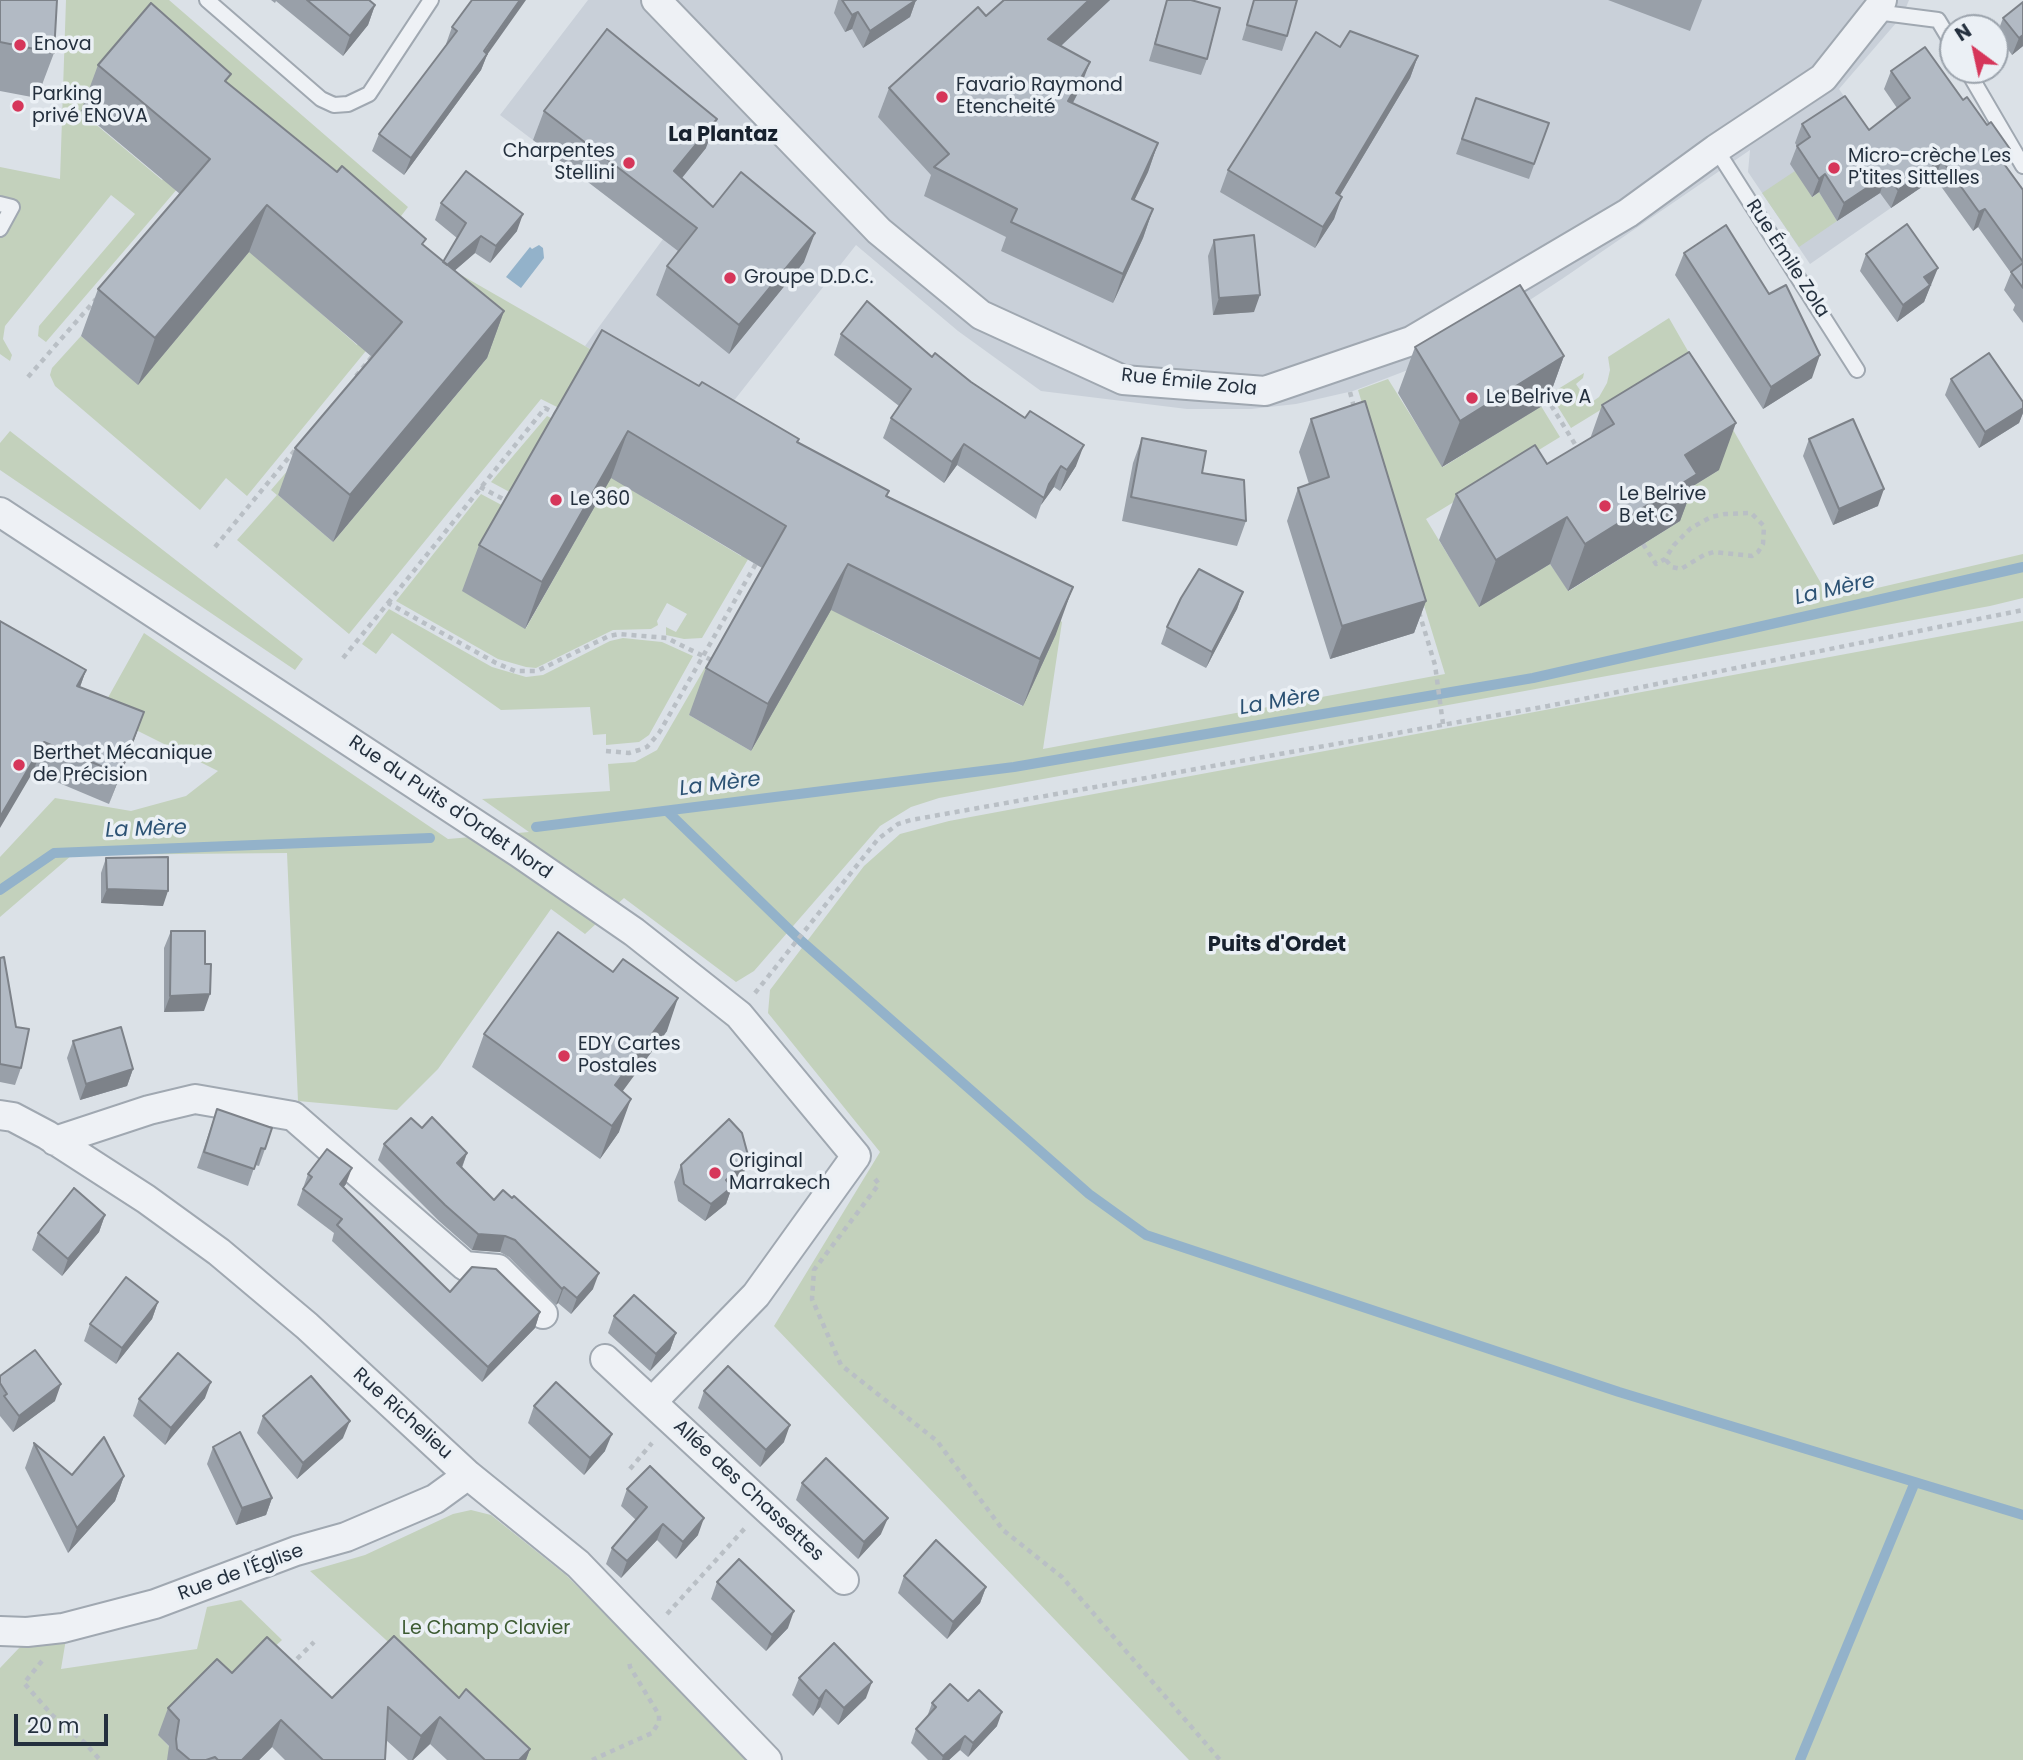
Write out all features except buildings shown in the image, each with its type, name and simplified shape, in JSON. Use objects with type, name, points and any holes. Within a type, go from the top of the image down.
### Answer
[{"type":"street","name":"Rue Émile Zola","points":[[656,0],[878,231],[981,314],[1123,380],[1265,391],[1411,341],[1628,213],[1716,149],[1823,78],[1879,6]]},
{"type":"street","name":"Rue du Puits d'Ordet Nord","points":[[0,512],[518,852],[634,932],[739,1015],[856,1156]]},
{"type":"street","points":[[55,1140],[149,1110],[195,1099],[293,1116],[465,1266],[498,1269],[543,1314]]},
{"type":"street","name":"Rue Richelieu","points":[[0,1115],[13,1117],[55,1140],[146,1199],[219,1252],[307,1326],[468,1475],[578,1564],[766,1760]]},
{"type":"street","points":[[652,1402],[756,1296],[856,1156]]},
{"type":"street","name":"Allée des Chassettes","points":[[606,1359],[844,1580]]},
{"type":"street","name":"Rue de l'Église","points":[[0,1630],[27,1632],[64,1628],[155,1604],[296,1551],[346,1537],[435,1499],[468,1475]]},
{"type":"lane","points":[[207,0],[321,99],[334,105],[348,104],[369,94],[431,0]]},
{"type":"lane","points":[[1879,6],[1939,22]]},
{"type":"lane","points":[[1975,84],[2023,166]]},
{"type":"lane","name":"Rue Émile Zola","points":[[1716,149],[1857,370]]},
{"type":"lane","points":[[0,204],[12,207],[0,229]]},
{"type":"path","points":[[28,377],[99,296]]},
{"type":"path","points":[[355,378],[381,346]]},
{"type":"path","points":[[1341,365],[1357,415]]},
{"type":"path","points":[[1542,391],[1578,450]]},
{"type":"path","points":[[343,658],[545,408],[562,417]]},
{"type":"path","points":[[215,547],[302,441]]},
{"type":"path","points":[[481,486],[512,504]]},
{"type":"path","points":[[1643,544],[1656,564],[1665,559],[1674,545],[1691,528],[1711,517],[1751,513],[1757,516],[1764,526],[1763,544],[1752,556],[1714,552],[1703,555],[1681,569],[1672,567],[1665,559]]},
{"type":"path","points":[[606,751],[629,753],[647,747],[659,733],[762,552]]},
{"type":"path","points":[[1415,600],[1435,664],[1443,724]]},
{"type":"path","points":[[388,603],[515,671],[537,671],[609,636],[619,634],[667,638],[718,663]]},
{"type":"path","points":[[739,1015],[878,839],[898,824],[1589,698],[2023,610]]},
{"type":"path","points":[[856,1156],[879,1185],[814,1270],[812,1298],[841,1365],[937,1441],[1003,1530],[1062,1577],[1220,1760]]},
{"type":"path","points":[[666,1616],[765,1505]]},
{"type":"path","points":[[285,1671],[314,1642]]},
{"type":"path","points":[[592,1760],[652,1733],[659,1721],[659,1715],[630,1667],[631,1654]]},
{"type":"path","points":[[23,1683],[52,1715],[85,1743],[100,1760]]},
{"type":"shaded area","points":[[588,0],[1909,0],[1903,15],[1839,89],[1911,194],[1810,264],[1748,172],[1750,150],[1562,279],[1496,322],[1421,365],[1353,391],[1296,404],[1251,409],[1187,409],[1041,391],[958,331],[856,245],[729,407],[604,357],[585,346],[663,239],[500,115]]},
{"type":"green space","points":[[66,0],[169,0],[408,207],[388,233],[604,357],[729,407],[1062,622],[1043,749],[1445,674],[1358,390],[1388,379],[1443,467],[1541,406],[1560,437],[1426,519],[1479,606],[1550,564],[1569,591],[1680,521],[1668,501],[1719,470],[1672,399],[1635,421],[1620,398],[1571,428],[1550,394],[1584,373],[1583,378],[1576,384],[1589,404],[1599,397],[1607,383],[1610,370],[1608,357],[1669,318],[1830,599],[2023,554],[2023,598],[939,798],[911,807],[880,826],[754,971],[736,982],[624,898],[585,934],[551,909],[438,1069],[397,1110],[298,1101],[287,853],[72,855],[0,917],[0,857],[55,798],[131,811],[186,796],[218,771],[100,712],[144,633],[448,839],[529,832],[482,799],[610,791],[608,764],[635,762],[657,750],[707,664],[715,668],[689,715],[751,751],[871,538],[845,523],[848,517],[980,589],[976,595],[907,562],[872,631],[1022,706],[1056,634],[1010,611],[1017,597],[816,483],[716,430],[707,442],[684,429],[646,499],[741,556],[785,480],[792,484],[702,638],[684,639],[666,635],[666,627],[676,632],[687,614],[667,603],[657,621],[658,625],[651,629],[613,630],[536,668],[526,667],[498,659],[396,601],[481,494],[509,509],[463,591],[526,628],[647,413],[585,377],[565,411],[541,399],[349,634],[237,540],[277,495],[271,490],[331,420],[338,424],[278,495],[333,542],[487,358],[433,314],[408,341],[401,335],[434,294],[377,246],[371,253],[325,213],[275,273],[357,345],[409,286],[415,291],[247,496],[226,478],[200,510],[55,386],[50,375],[52,368],[81,336],[138,384],[294,198],[239,153],[253,137],[188,80],[179,89],[134,50],[81,112],[162,180],[214,121],[226,132],[46,342],[38,336],[39,326],[135,214],[111,195],[5,326],[3,339],[12,355],[10,361],[0,354],[0,167],[60,179]]},
{"type":"green space","points":[[1795,171],[1813,197],[1819,192],[1837,221],[1799,247],[1762,193]]},
{"type":"green space","points":[[547,416],[559,422],[517,496],[491,482]]},
{"type":"green space","points":[[10,431],[303,659],[295,670],[0,470],[0,443]]},
{"type":"green space","points":[[389,609],[492,667],[526,677],[543,675],[610,641],[623,638],[662,642],[693,656],[649,735],[639,742],[606,745],[606,734],[593,735],[590,707],[501,710],[392,633],[376,654],[362,644]]},
{"type":"green space","points":[[2023,621],[2023,1760],[1189,1760],[774,1326],[880,1152],[768,1013],[770,990],[864,866],[900,834],[949,821]]},
{"type":"green space","name":"Le Champ Clavier","points":[[471,1510],[491,1515],[566,1575],[750,1760],[504,1760],[396,1649],[310,1571],[365,1555],[453,1514]]},
{"type":"green space","points":[[241,1600],[282,1640],[257,1663],[158,1734],[172,1750],[167,1760],[0,1760],[0,1668],[20,1647],[66,1639],[61,1669],[197,1649],[207,1607]]},
{"type":"water","points":[[539,245],[543,248],[544,258],[521,288],[506,277],[530,247],[532,249]]},
{"type":"waterway","name":"La Mère","points":[[536,827],[1014,767],[1533,678],[2023,567]]},
{"type":"waterway","points":[[667,811],[798,938],[1089,1194],[1146,1235],[1619,1392],[2023,1515]]},
{"type":"waterway","name":"La Mère","points":[[0,890],[54,853],[430,838]]},
{"type":"waterway","points":[[1800,1760],[1915,1482]]},
{"type":"place","name":"Enova","points":[[20,45]]},
{"type":"place","name":"Favario Raymond Etencheité","points":[[942,97]]},
{"type":"place","name":"Parking privé ENOVA","points":[[18,106]]},
{"type":"place","name":"Charpentes Stellini","points":[[629,163]]},
{"type":"place","name":"Micro-crèche Les P'tites Sittelles","points":[[1834,168]]},
{"type":"place","name":"Groupe D.D.C.","points":[[730,278]]},
{"type":"place","name":"Le Belrive A","points":[[1472,398]]},
{"type":"place","name":"Le 360","points":[[556,500]]},
{"type":"place","name":"Le Belrive B et C","points":[[1605,506]]},
{"type":"place","name":"Berthet Mécanique de Précision","points":[[19,765]]},
{"type":"place","name":"EDY Cartes Postales","points":[[564,1056]]},
{"type":"place","name":"Original Marrakech","points":[[715,1173]]},
{"type":"district","name":"La Plantaz","points":[[723,136]]},
{"type":"district","name":"Puits d'Ordet","points":[[1277,946]]}]
